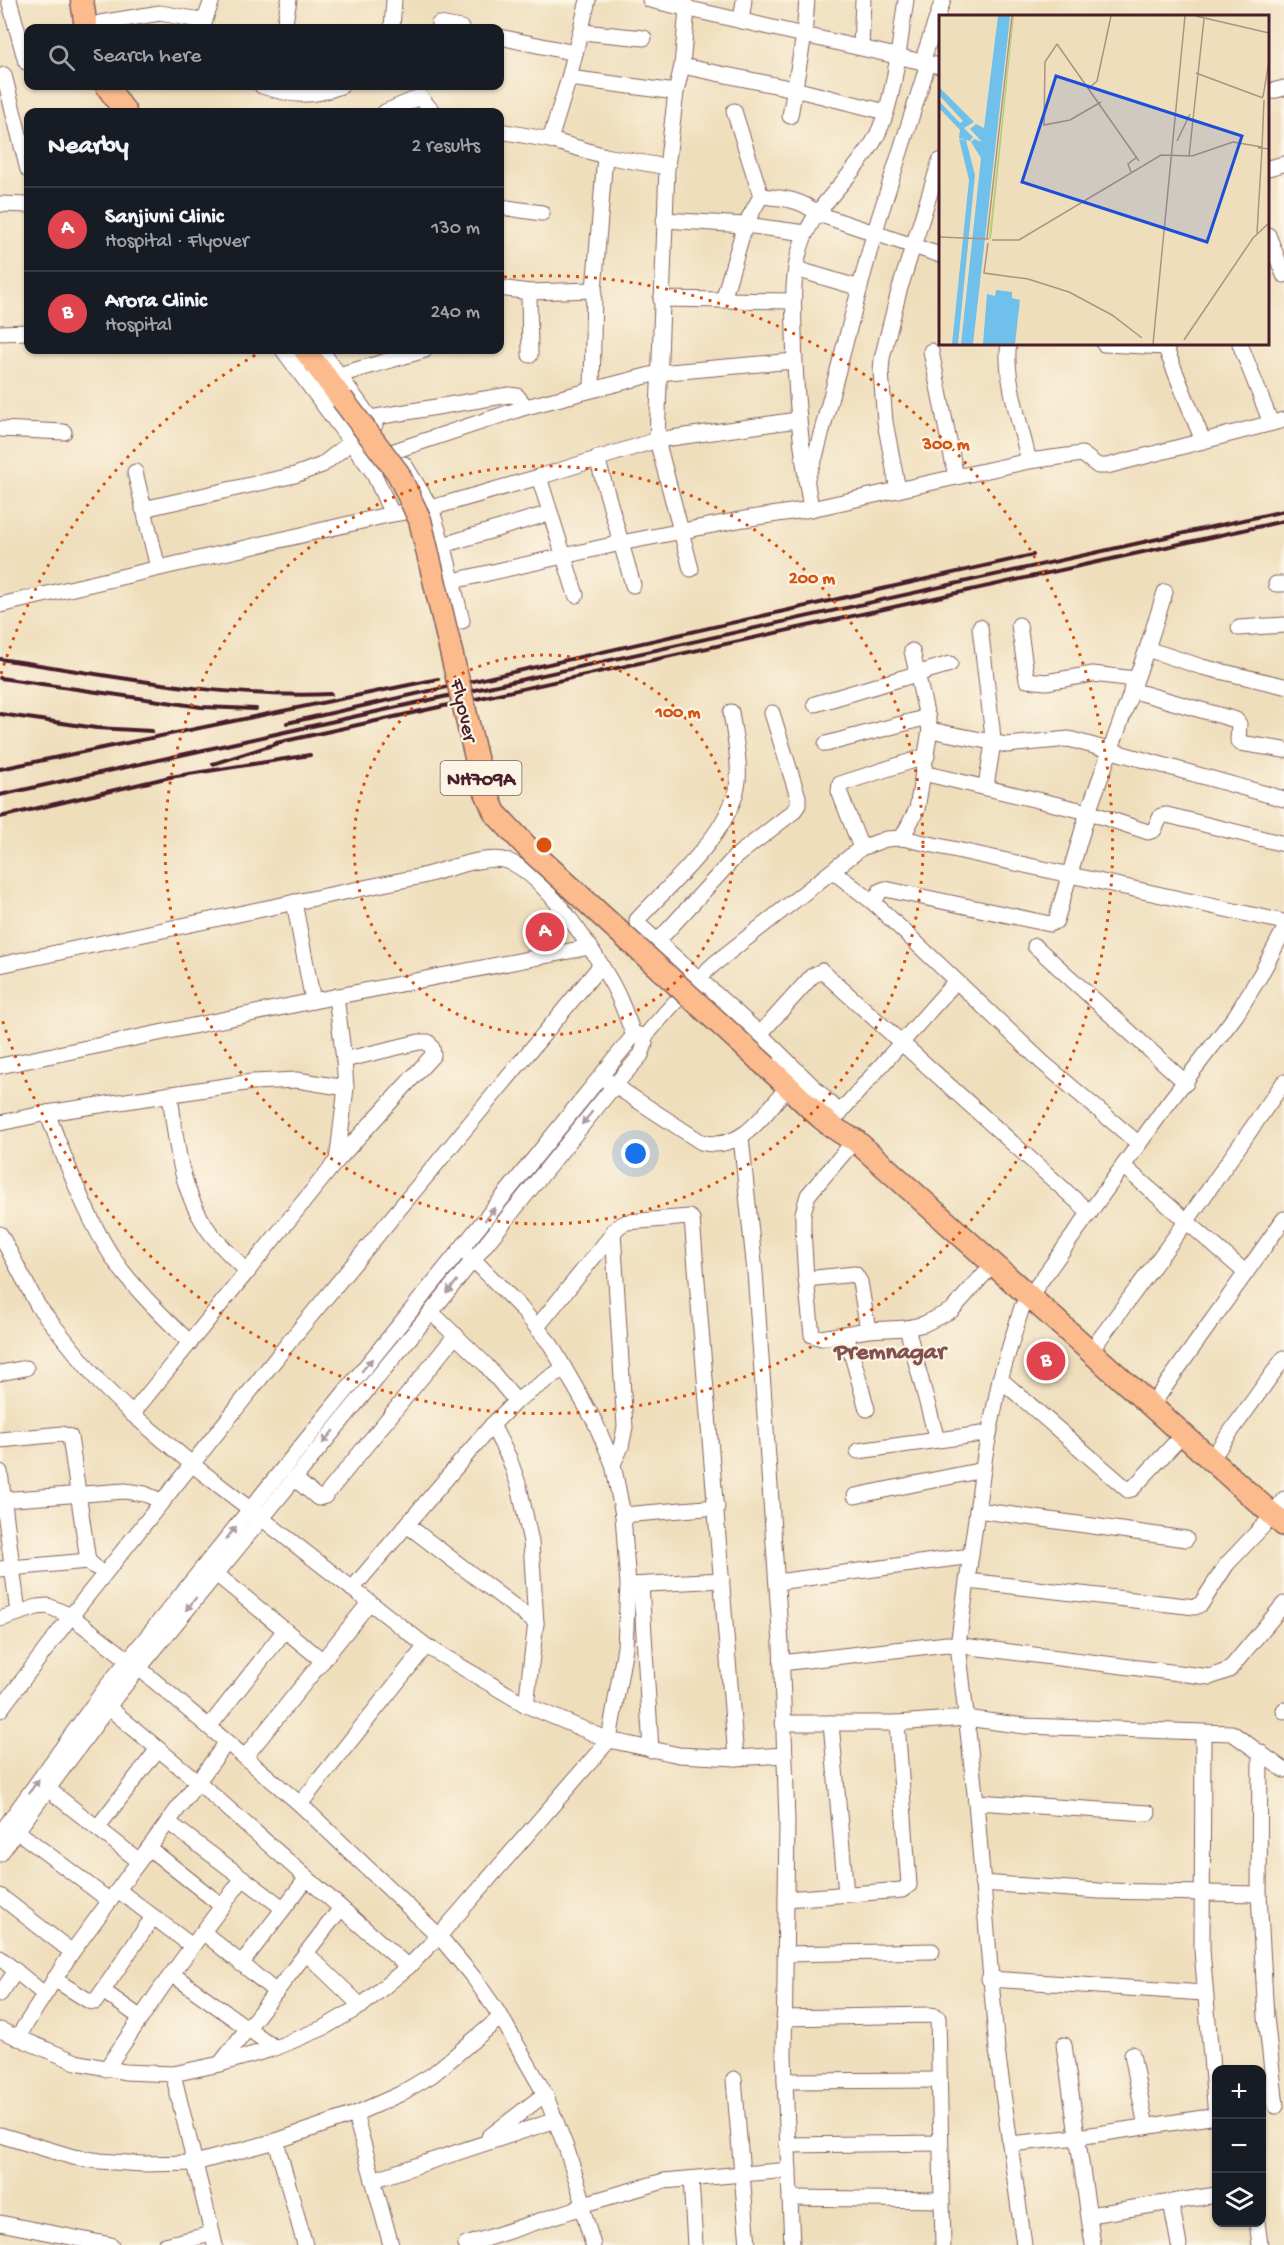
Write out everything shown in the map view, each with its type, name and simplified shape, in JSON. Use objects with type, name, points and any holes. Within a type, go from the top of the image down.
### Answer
[{"type":"highway","points":[[82,0],[94,24]]},
{"type":"highway","points":[[95,24],[97,0]]},
{"type":"highway","points":[[109,90],[121,108]]},
{"type":"highway","points":[[122,90],[131,108]]},
{"type":"highway","name":"Flyover","points":[[308,354],[398,473],[420,520],[482,783],[495,813],[530,850],[789,1085]]},
{"type":"highway","name":"NH709A","points":[[789,1085],[1175,1443],[1276,1516]]},
{"type":"highway","name":"NH709A","points":[[842,1132],[985,1273],[1090,1352],[1276,1516],[1284,1543]]},
{"type":"street","points":[[9,0],[24,55]]},
{"type":"street","points":[[203,24],[212,0]]},
{"type":"street","points":[[285,24],[289,0]]},
{"type":"street","points":[[392,24],[394,0]]},
{"type":"street","points":[[550,140],[582,32],[588,0]]},
{"type":"street","points":[[650,0],[686,5],[741,21],[930,64]]},
{"type":"street","points":[[741,21],[744,0]]},
{"type":"street","points":[[790,116],[804,35],[807,0]]},
{"type":"street","points":[[861,47],[863,0]]},
{"type":"street","points":[[811,508],[797,420],[793,301],[796,269],[806,233],[818,214],[873,144],[886,112],[906,0]]},
{"type":"street","points":[[940,15],[943,0]]},
{"type":"street","points":[[686,5],[682,66],[676,92],[667,167],[657,440],[691,569]]},
{"type":"street","points":[[104,24],[159,6],[201,24]]},
{"type":"street","points":[[806,480],[815,457],[874,234],[930,64],[939,20]]},
{"type":"street","points":[[582,32],[644,38]]},
{"type":"street","points":[[504,38],[575,53]]},
{"type":"street","points":[[682,66],[794,89],[886,112]]},
{"type":"street","points":[[4,75],[24,154]]},
{"type":"street","points":[[569,78],[676,92]]},
{"type":"street","points":[[1269,92],[1284,88]]},
{"type":"street","points":[[280,90],[294,95],[312,95],[328,90]]},
{"type":"street","points":[[394,108],[420,97],[430,108]]},
{"type":"street","points":[[723,300],[746,225],[761,196],[734,111]]},
{"type":"street","points":[[504,132],[550,140],[605,156],[667,167]]},
{"type":"street","points":[[592,389],[594,290],[605,156]]},
{"type":"street","points":[[898,490],[885,422],[881,372],[888,333],[939,164]]},
{"type":"street","points":[[1269,168],[1284,164]]},
{"type":"street","points":[[761,196],[801,202],[818,214],[939,255]]},
{"type":"street","points":[[0,204],[24,205]]},
{"type":"street","points":[[504,208],[542,213]]},
{"type":"street","points":[[664,220],[746,225],[806,233]]},
{"type":"street","points":[[1269,238],[1284,275]]},
{"type":"street","points":[[796,269],[860,288]]},
{"type":"street","points":[[504,289],[529,292],[594,290]]},
{"type":"street","points":[[529,292],[530,356]]},
{"type":"street","points":[[661,299],[793,301]]},
{"type":"street","points":[[0,333],[24,332]]},
{"type":"street","points":[[1009,345],[1007,354],[1009,373],[1029,461]]},
{"type":"street","points":[[1164,345],[1203,441]]},
{"type":"street","points":[[453,581],[621,543],[811,508],[1029,461],[1079,453],[1098,466],[1107,466],[1278,422],[1240,345]]},
{"type":"street","points":[[931,351],[956,477]]},
{"type":"street","points":[[287,354],[373,472],[392,514]]},
{"type":"street","points":[[324,354],[394,451],[431,508],[453,581],[462,621]]},
{"type":"street","points":[[339,375],[411,354]]},
{"type":"street","points":[[394,451],[526,407],[658,373],[794,361]]},
{"type":"street","points":[[370,418],[509,395],[517,396],[526,407]]},
{"type":"street","points":[[0,605],[392,514],[431,508],[657,440],[797,420]]},
{"type":"street","points":[[0,429],[64,432]]},
{"type":"street","points":[[143,509],[295,475],[322,465],[351,442]]},
{"type":"street","points":[[597,458],[633,585]]},
{"type":"street","points":[[135,472],[158,568]]},
{"type":"street","points":[[539,477],[576,596]]},
{"type":"street","points":[[443,545],[550,513]]},
{"type":"street","points":[[874,903],[880,891],[885,889],[1052,924],[1056,921],[1088,812],[1147,649],[1165,592]]},
{"type":"street","points":[[1019,625],[1027,680],[1046,682],[1093,674],[1236,720],[1239,723],[1238,741],[1240,743],[1284,750]]},
{"type":"street","points":[[1239,628],[1284,625]]},
{"type":"street","points":[[980,627],[993,743],[986,786]]},
{"type":"street","points":[[1147,649],[1202,667],[1284,686]]},
{"type":"street","points":[[902,838],[916,808],[927,756],[929,723],[912,651]]},
{"type":"street","points":[[815,704],[950,664]]},
{"type":"street","points":[[731,712],[738,768],[735,793],[726,816],[716,833],[637,920],[638,926],[760,1034],[842,1132]]},
{"type":"street","points":[[657,942],[735,857],[794,812],[798,805],[798,797],[772,713]]},
{"type":"street","points":[[826,744],[929,723],[993,743],[1019,745],[1069,739],[1284,799]]},
{"type":"street","points":[[861,848],[839,791],[840,784],[927,756]]},
{"type":"street","points":[[923,772],[1088,812],[1148,832],[1154,830],[1161,816],[1167,815],[1284,844]]},
{"type":"street","points":[[5,1837],[48,1789],[108,1707],[134,1664],[608,1081],[639,1038],[698,978],[834,872],[861,848],[886,839],[902,838],[1284,922]]},
{"type":"street","points":[[0,965],[433,874],[490,859],[500,859],[525,870],[545,890],[590,947],[612,983],[639,1038]]},
{"type":"street","points":[[834,872],[874,903],[1042,1062],[1139,1144]]},
{"type":"street","points":[[294,902],[313,1000]]},
{"type":"street","points":[[1024,2245],[989,1979],[976,1802],[958,1645],[983,1470],[1000,1379],[1025,1302],[1236,1015],[1284,930]]},
{"type":"street","points":[[1035,946],[1186,1083]]},
{"type":"street","points":[[0,1066],[313,1000],[590,947]]},
{"type":"street","points":[[0,1710],[71,1616],[294,1336],[601,965]]},
{"type":"street","points":[[760,1034],[812,976],[822,971],[1090,1213]]},
{"type":"street","points":[[956,981],[902,1044],[842,1132],[804,1203],[806,1279],[812,1335],[821,1338],[868,1330],[907,1328],[945,1315],[985,1273]]},
{"type":"street","points":[[336,996],[346,1088],[337,1161]]},
{"type":"street","points":[[132,1414],[337,1161],[433,1055],[428,1042],[419,1042],[344,1060]]},
{"type":"street","points":[[0,1123],[47,1113],[252,1082],[297,1080],[346,1088]]},
{"type":"street","points":[[608,1081],[701,1142],[711,1145],[725,1144],[741,1137],[789,1085]]},
{"type":"street","points":[[1090,1352],[1186,1222],[1284,1082]]},
{"type":"street","points":[[170,1094],[177,1153],[185,1183],[198,1213],[210,1233],[248,1272]]},
{"type":"street","points":[[47,1113],[82,1201],[114,1259],[133,1285],[190,1343]]},
{"type":"street","points":[[741,1137],[755,1272],[781,1663],[786,1899],[785,2081],[792,2245]]},
{"type":"street","points":[[1123,1166],[1246,1273]]},
{"type":"street","points":[[537,1328],[613,1232],[627,1222],[688,1217],[693,1220],[736,1758]]},
{"type":"street","points":[[1152,1405],[1284,1219]]},
{"type":"street","points":[[613,1232],[625,1427],[621,1447],[613,1464]]},
{"type":"street","points":[[0,1234],[38,1306],[100,1383],[132,1414],[193,1465],[426,1646],[526,1705],[609,1740],[680,1755],[736,1758],[784,1755]]},
{"type":"street","points":[[5,1837],[107,1686],[134,1664],[216,1574],[256,1514],[294,1478],[431,1312],[468,1253]]},
{"type":"street","points":[[468,1253],[551,1345],[595,1422],[613,1464],[635,1585],[651,1750]]},
{"type":"street","points":[[806,1279],[855,1274],[860,1282],[868,1330]]},
{"type":"street","points":[[431,1312],[486,1365],[516,1401]]},
{"type":"street","points":[[907,1328],[937,1440]]},
{"type":"street","points":[[846,1334],[867,1409]]},
{"type":"street","points":[[294,1478],[318,1498],[325,1496],[456,1335]]},
{"type":"street","points":[[1211,1459],[1284,1358]]},
{"type":"street","points":[[0,1373],[26,1368]]},
{"type":"street","points":[[352,1589],[492,1425],[516,1401],[564,1368]]},
{"type":"street","points":[[1000,1379],[1128,1490],[1132,1489],[1175,1443]]},
{"type":"street","points":[[492,1425],[509,1458],[526,1512],[531,1542],[536,1623],[526,1705]]},
{"type":"street","points":[[0,1440],[67,1434],[72,1442],[88,1561],[104,1575]]},
{"type":"street","points":[[858,1451],[990,1434]]},
{"type":"street","points":[[855,1496],[983,1470]]},
{"type":"street","points":[[0,1472],[6,1569],[18,1612]]},
{"type":"street","points":[[2,1500],[134,1491],[163,1502]]},
{"type":"street","points":[[623,1515],[717,1507]]},
{"type":"street","points":[[977,1510],[1186,1539]]},
{"type":"street","points":[[968,1581],[1195,1607],[1201,1604],[1227,1564],[1276,1516]]},
{"type":"street","points":[[407,1525],[536,1623]]},
{"type":"street","points":[[777,1582],[971,1556]]},
{"type":"street","points":[[6,1569],[88,1561]]},
{"type":"street","points":[[216,1574],[323,1661]]},
{"type":"street","points":[[635,1585],[722,1580]]},
{"type":"street","points":[[0,2030],[76,2062],[106,2069],[173,2074],[220,2064],[275,2048],[323,2028],[361,2006],[382,1991],[439,1936],[609,1740],[635,1585]]},
{"type":"street","points":[[245,1758],[369,1603]]},
{"type":"street","points":[[781,1663],[937,1644],[1210,1677],[1224,1672],[1236,1663],[1284,1604]]},
{"type":"street","points":[[0,1619],[18,1612],[48,1606],[71,1616],[134,1664],[300,1804],[439,1936],[474,1978],[501,2017],[545,2094],[556,2120],[593,2245]]},
{"type":"street","points":[[209,1727],[285,1630]]},
{"type":"street","points":[[300,1804],[426,1646]]},
{"type":"street","points":[[108,1707],[198,1782],[408,1967]]},
{"type":"street","points":[[783,1723],[897,1723],[966,1718],[1025,1726],[1232,1733],[1284,1770]]},
{"type":"street","points":[[831,1723],[846,1894]]},
{"type":"street","points":[[786,1899],[902,1890],[909,1885],[897,1723]]},
{"type":"street","points":[[1203,1733],[1201,1894],[1204,1993],[1212,2075]]},
{"type":"street","points":[[17,2038],[72,1952],[227,1742]]},
{"type":"street","points":[[97,1828],[158,1749]]},
{"type":"street","points":[[1260,1752],[1259,1894],[1274,2106]]},
{"type":"street","points":[[48,1789],[139,1861]]},
{"type":"street","points":[[976,1802],[1148,1813]]},
{"type":"street","points":[[168,1822],[283,1908]]},
{"type":"street","points":[[5,1837],[153,1917],[192,1947]]},
{"type":"street","points":[[149,1848],[222,1906]]},
{"type":"street","points":[[106,2069],[171,1974],[243,1878]]},
{"type":"street","points":[[241,1964],[307,1878]]},
{"type":"street","points":[[982,1883],[1099,1892],[1259,1894]]},
{"type":"street","points":[[0,1896],[72,1952]]},
{"type":"street","points":[[220,2064],[340,1908]]},
{"type":"street","points":[[54,1979],[92,2003],[104,1992],[153,1917]]},
{"type":"street","points":[[203,1932],[276,1992]]},
{"type":"street","points":[[785,1954],[932,1951]]},
{"type":"street","points":[[306,1953],[361,2006]]},
{"type":"street","points":[[0,1958],[44,1994]]},
{"type":"street","points":[[0,1994],[16,1971]]},
{"type":"street","points":[[171,1974],[275,2048]]},
{"type":"street","points":[[989,1979],[1204,1993]]},
{"type":"street","points":[[104,1992],[141,2018]]},
{"type":"street","points":[[784,2018],[936,2016],[939,2025],[943,2245]]},
{"type":"street","points":[[0,2135],[74,2157],[100,2161],[142,2164],[195,2163],[276,2141],[355,2114],[416,2085],[501,2017]]},
{"type":"street","points":[[1064,2045],[1093,2245]]},
{"type":"street","points":[[1132,2054],[1146,2127]]},
{"type":"street","points":[[165,2245],[213,2239],[173,2074]]},
{"type":"street","points":[[734,2079],[744,2174],[748,2245]]},
{"type":"street","points":[[785,2081],[940,2080]]},
{"type":"street","points":[[479,2145],[545,2094]]},
{"type":"street","points":[[355,2114],[391,2245]]},
{"type":"street","points":[[1010,2144],[1078,2138],[1212,2117]]},
{"type":"street","points":[[373,2180],[556,2120]]},
{"type":"street","points":[[276,2141],[305,2245]]},
{"type":"street","points":[[787,2145],[940,2143]]},
{"type":"street","points":[[466,2245],[664,2181],[789,2170]]},
{"type":"street","points":[[691,2179],[695,2245]]},
{"type":"street","points":[[1089,2216],[1212,2196]]},
{"type":"street","points":[[790,2198],[941,2200]]},
{"type":"street","points":[[1172,2202],[1179,2245]]},
{"type":"street","points":[[0,2223],[111,2245]]},
{"type":"street","points":[[1258,2227],[1260,2245]]},
{"type":"railway","points":[[0,795],[1284,511]]},
{"type":"railway","points":[[276,743],[1284,521]]},
{"type":"railway","points":[[287,723],[1033,555]]},
{"type":"railway","points":[[0,659],[206,689],[289,695],[331,694]]},
{"type":"railway","points":[[0,678],[201,707],[256,709]]},
{"type":"railway","points":[[0,769],[438,679]]},
{"type":"railway","points":[[0,714],[96,728],[152,731]]},
{"type":"railway","points":[[213,764],[282,742]]},
{"type":"railway","points":[[0,817],[170,777],[310,755]]},
{"type":"place","name":"Sanjivni Clinic","points":[[545,932]]},
{"type":"place","name":"Arora Clinic","points":[[1046,1361]]},
{"type":"district","name":"Premnagar","points":[[890,1350]]}]
